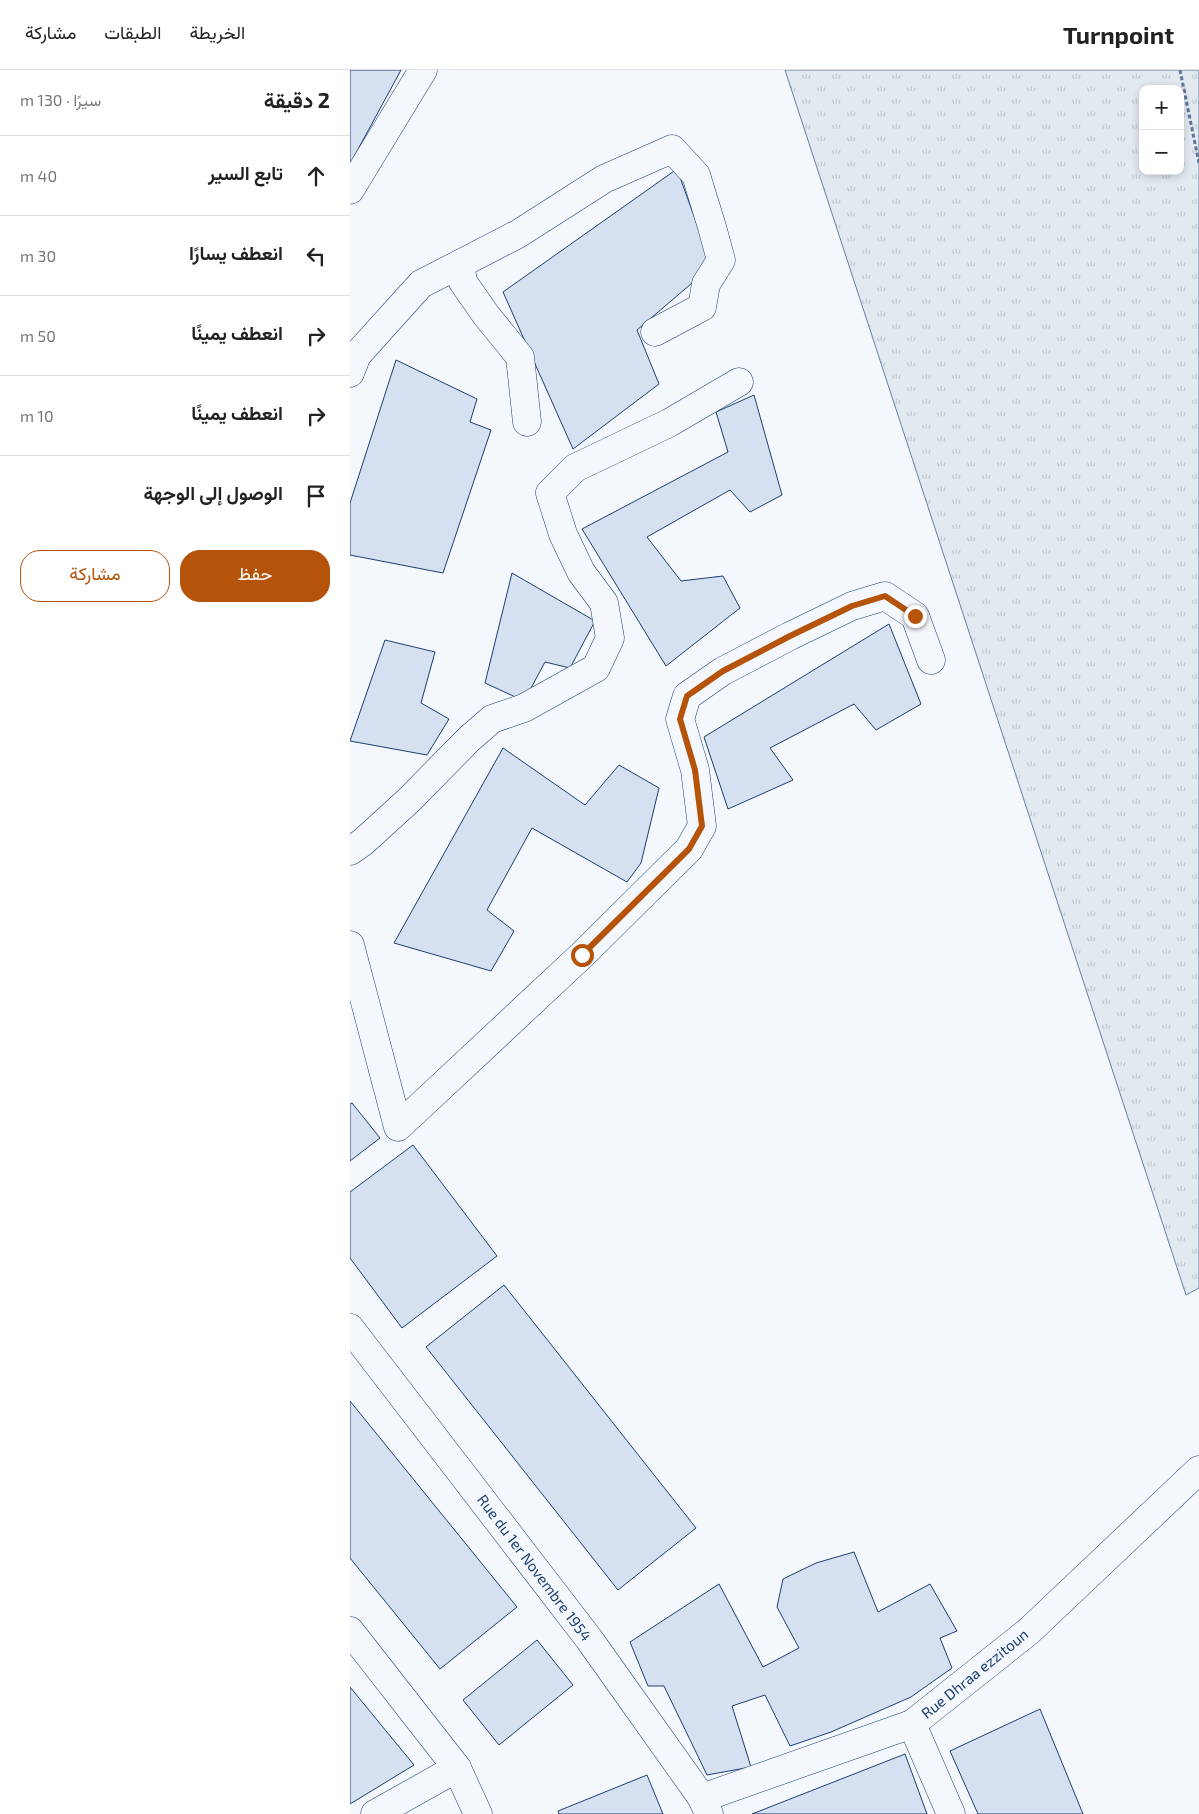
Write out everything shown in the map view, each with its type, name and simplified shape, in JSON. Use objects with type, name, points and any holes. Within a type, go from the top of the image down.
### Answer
[{"type":"street","points":[[350,190],[423,70]]},
{"type":"street","points":[[350,374],[357,355],[421,284],[518,234],[604,179],[672,149],[696,175],[721,260],[706,284],[702,307],[655,332]]},
{"type":"street","points":[[460,264],[462,282],[520,357],[526,422]]},
{"type":"street","points":[[350,851],[363,842],[409,800],[469,739],[492,719],[524,708],[596,668],[610,638],[604,603],[581,572],[563,534],[550,493],[575,468],[669,423],[739,382]]},
{"type":"street","points":[[350,945],[398,1127],[582,955],[689,849],[702,826],[695,770],[680,719],[687,696],[723,671],[790,636],[852,606],[885,596],[915,616],[931,660]]},
{"type":"street","name":"Rue du 1er Novembre 1954","points":[[350,1328],[589,1639],[706,1806]]},
{"type":"street","name":"Rue Dhraa ezzitoun","points":[[706,1806],[912,1724],[1030,1631],[1199,1470]]},
{"type":"street","points":[[350,1631],[457,1768],[478,1814]]},
{"type":"street","points":[[912,1724],[951,1814]]},
{"type":"street","points":[[375,1814],[457,1768]]},
{"type":"path","points":[[1180,70],[1199,163]]},
{"type":"green space","points":[[785,70],[1199,70],[1199,1288],[1186,1295]]},
{"type":"building","points":[[350,70],[401,70],[350,164]]},
{"type":"building","points":[[677,169],[712,266],[637,330],[659,384],[573,449],[503,292]]},
{"type":"building","points":[[396,360],[477,399],[470,422],[491,430],[443,573],[350,555],[350,503]]},
{"type":"building","points":[[754,395],[782,495],[750,512],[730,490],[647,537],[681,581],[723,576],[740,608],[666,666],[582,529],[728,452],[716,412]]},
{"type":"building","points":[[512,573],[595,621],[570,668],[545,662],[524,701],[485,683]]},
{"type":"building","points":[[889,624],[921,704],[876,730],[854,704],[770,748],[793,780],[728,809],[704,737]]},
{"type":"building","points":[[385,640],[435,652],[421,703],[449,719],[427,755],[350,741]]},
{"type":"building","points":[[503,748],[585,805],[619,765],[659,788],[641,863],[627,882],[532,828],[487,910],[514,931],[491,971],[394,943]]},
{"type":"building","points":[[352,1103],[380,1138],[350,1161],[350,1104]]},
{"type":"building","points":[[413,1145],[497,1256],[402,1328],[350,1258],[350,1192]]},
{"type":"building","points":[[504,1285],[696,1528],[618,1590],[426,1347]]},
{"type":"building","points":[[350,1401],[517,1607],[440,1669],[350,1558]]},
{"type":"building","points":[[854,1552],[878,1612],[930,1584],[957,1631],[940,1638],[952,1668],[911,1697],[831,1732],[790,1746],[765,1695],[732,1706],[751,1767],[707,1775],[664,1686],[648,1686],[630,1642],[719,1584],[763,1667],[799,1648],[777,1607],[783,1579],[816,1563]]},
{"type":"building","points":[[537,1640],[573,1685],[499,1745],[463,1700]]},
{"type":"building","points":[[350,1687],[414,1765],[350,1804]]},
{"type":"building","points":[[1040,1709],[1083,1814],[978,1814],[950,1751]]},
{"type":"building","points":[[905,1754],[927,1814],[752,1814]]},
{"type":"building","points":[[647,1775],[663,1814],[559,1814],[558,1811]]},
{"type":"route","points":[[582,955],[689,849],[702,826],[695,770],[680,719],[687,696],[723,671],[852,606],[885,596],[915,616]]}]
